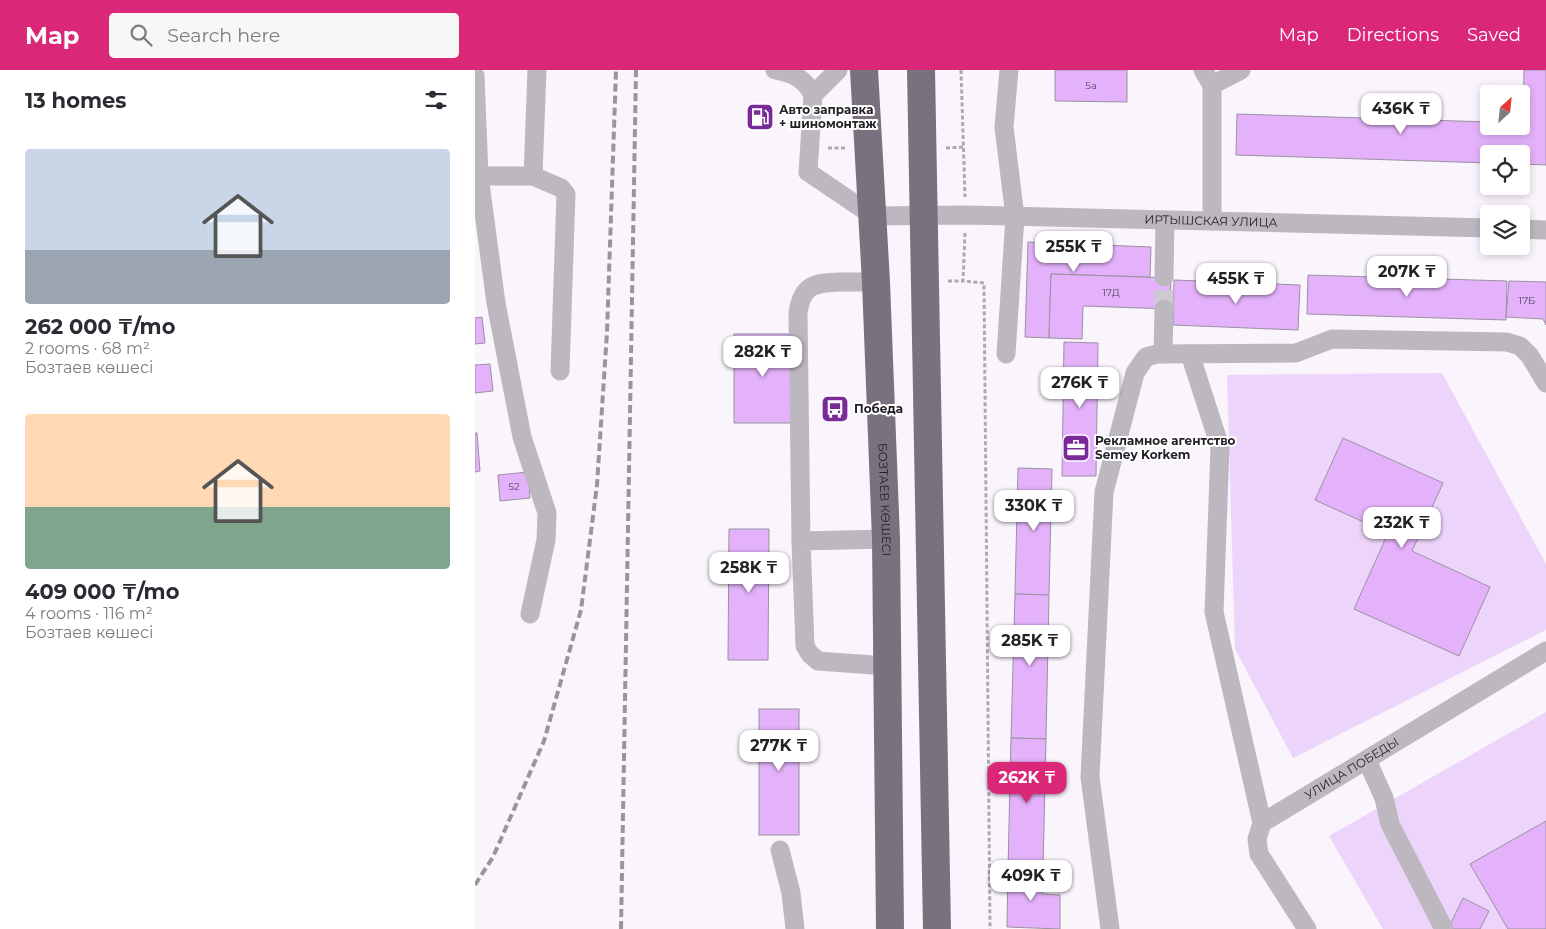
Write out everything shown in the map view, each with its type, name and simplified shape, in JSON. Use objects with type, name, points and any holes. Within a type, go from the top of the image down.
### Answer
[{"type":"highway","name":"БОЗТАЕВ КӨШЕСІ","points":[[864,70],[873,216],[886,540],[890,929]]},
{"type":"highway","points":[[921,70],[937,929]]},
{"type":"street","points":[[533,176],[537,70]]},
{"type":"street","points":[[775,70],[788,72],[804,81],[809,86],[813,95],[807,172],[873,216]]},
{"type":"street","points":[[813,95],[838,70]]},
{"type":"street","points":[[1006,354],[1015,217],[1004,127],[1009,70]]},
{"type":"street","points":[[1212,221],[1207,77],[1241,70]]},
{"type":"street","points":[[475,76],[477,176],[496,303],[522,437],[547,513],[547,540],[530,614]]},
{"type":"street","points":[[477,176],[533,176],[561,188],[566,194],[560,371]]},
{"type":"street","name":"ИРТЫШСКАЯ УЛИЦА","points":[[873,216],[966,215],[1480,228]]},
{"type":"street","points":[[1164,278],[1165,221]]},
{"type":"street","points":[[1530,229],[1546,230]]},
{"type":"street","points":[[876,282],[817,283],[806,291],[800,300],[798,313],[801,541],[805,646],[810,654],[819,661],[887,666]]},
{"type":"street","points":[[1163,354],[1164,309]]},
{"type":"street","points":[[1110,929],[1090,777],[1104,492],[1135,373],[1146,357],[1163,354],[1296,353],[1332,339],[1507,342],[1520,346],[1530,356],[1546,383]]},
{"type":"street","points":[[1190,354],[1220,447],[1214,612],[1262,823],[1257,839],[1259,854],[1307,929]]},
{"type":"street","points":[[801,541],[886,540]]},
{"type":"street","name":"УЛИЦА ПОБЕДЫ","points":[[1262,823],[1546,651]]},
{"type":"street","points":[[1367,760],[1383,798],[1390,824],[1444,929]]},
{"type":"street","points":[[780,850],[791,893],[795,929]]},
{"type":"path","points":[[961,70],[966,215],[963,281],[984,283],[990,929]]},
{"type":"path","points":[[809,148],[869,149]]},
{"type":"shaded area","points":[[1442,373],[1546,564],[1546,630],[1293,758],[1235,649],[1227,375]]},
{"type":"shaded area","points":[[1546,712],[1546,929],[1383,929],[1329,836]]},
{"type":"building","points":[[1055,70],[1127,70],[1127,102],[1055,101]]},
{"type":"building","points":[[1524,70],[1546,70],[1546,165],[1530,164],[1530,145],[1480,145],[1480,163],[1236,155],[1237,114],[1480,122],[1480,135],[1530,135],[1530,85],[1524,85]]},
{"type":"building","points":[[1028,242],[1151,247],[1150,277],[1051,274],[1049,338],[1025,337]]},
{"type":"building","points":[[1051,274],[1171,278],[1170,309],[1083,306],[1082,339],[1049,338]]},
{"type":"building","points":[[1308,275],[1507,281],[1506,320],[1307,314]]},
{"type":"building","points":[[1174,280],[1300,285],[1298,330],[1173,325]]},
{"type":"building","points":[[1509,281],[1546,282],[1546,325],[1543,319],[1506,317]]},
{"type":"building","points":[[482,317],[485,343],[475,344],[475,318]]},
{"type":"building","points":[[734,334],[792,334],[791,423],[734,423]]},
{"type":"building","points":[[1064,342],[1098,343],[1096,476],[1062,476]]},
{"type":"building","points":[[490,364],[493,391],[475,393],[475,365]]},
{"type":"building","points":[[475,433],[477,433],[480,471],[475,472]]},
{"type":"building","points":[[1343,438],[1443,483],[1412,551],[1490,587],[1459,656],[1354,609],[1388,533],[1315,500]]},
{"type":"building","points":[[1018,468],[1052,469],[1049,595],[1015,594]]},
{"type":"building","points":[[528,472],[530,498],[500,501],[498,475]]},
{"type":"building","points":[[729,529],[769,529],[768,660],[728,660]]},
{"type":"building","points":[[1015,594],[1049,595],[1046,739],[1011,738]]},
{"type":"building","points":[[759,709],[799,709],[799,835],[759,835]]},
{"type":"building","points":[[1011,738],[1046,739],[1043,870],[1008,869]]},
{"type":"building","points":[[1546,821],[1546,929],[1508,929],[1470,864]]},
{"type":"building","points":[[1008,869],[1043,870],[1042,894],[1060,895],[1060,929],[1007,927]]},
{"type":"building","points":[[1463,898],[1489,911],[1480,929],[1453,929],[1449,927]]},
{"type":"tunnel","points":[[1164,277],[1164,309]]},
{"type":"railway","points":[[475,885],[493,857],[544,741],[581,610],[597,485],[607,332],[616,70]]},
{"type":"railway","points":[[621,929],[636,70]]},
{"type":"place","name":"Авто заправка + шиномонтаж","points":[[760,117]]},
{"type":"place","name":"Победа","points":[[835,409]]},
{"type":"place","name":"Рекламное агентство Semey Korkem","points":[[1076,448]]}]
